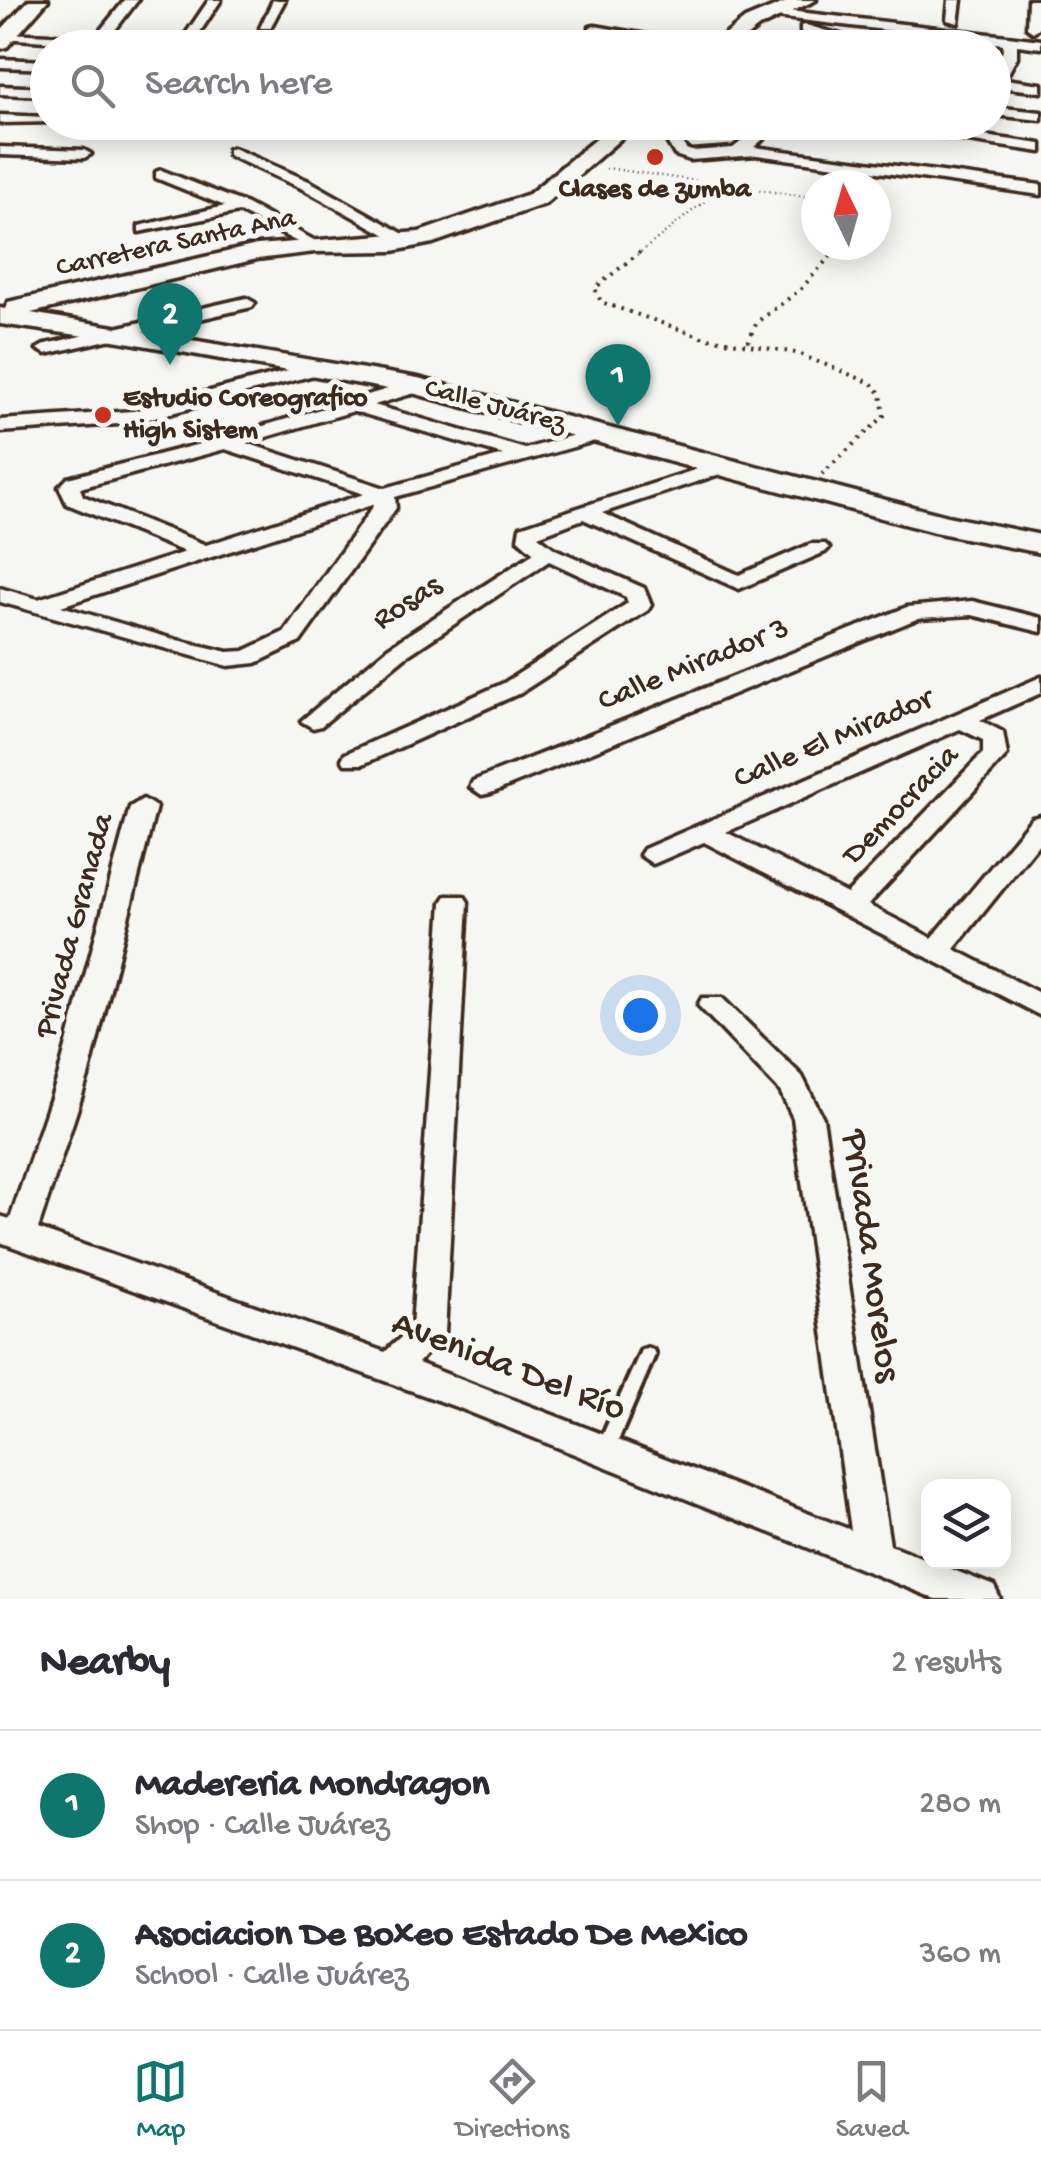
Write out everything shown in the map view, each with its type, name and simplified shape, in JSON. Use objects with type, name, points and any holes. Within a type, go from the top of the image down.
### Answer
[{"type":"street","points":[[3,40],[39,0]]},
{"type":"street","points":[[108,30],[132,0]]},
{"type":"street","points":[[195,30],[215,0]]},
{"type":"street","points":[[265,25],[279,0]]},
{"type":"street","points":[[745,30],[767,15],[807,0]]},
{"type":"street","points":[[954,0],[954,20]]},
{"type":"street","points":[[1033,28],[1034,0]]},
{"type":"street","points":[[767,15],[907,30]]},
{"type":"street","points":[[767,15],[814,30]]},
{"type":"street","points":[[3,40],[30,40]]},
{"type":"street","points":[[1011,41],[1041,44]]},
{"type":"street","points":[[1011,58],[1041,52]]},
{"type":"street","points":[[0,64],[30,65]]},
{"type":"street","points":[[1011,85],[1041,88]]},
{"type":"street","points":[[0,90],[30,91]]},
{"type":"street","points":[[1011,113],[1041,116]]},
{"type":"street","points":[[0,119],[30,120]]},
{"type":"street","name":"Carretera Santa Ana","points":[[0,313],[257,252],[315,245],[410,242],[526,204],[608,140]]},
{"type":"street","points":[[676,140],[686,155],[739,151],[1041,190]]},
{"type":"street","points":[[739,151],[753,140]]},
{"type":"street","points":[[977,140],[1041,148]]},
{"type":"street","points":[[1014,145],[1041,163]]},
{"type":"street","points":[[0,151],[84,154]]},
{"type":"street","points":[[234,152],[306,185],[410,242]]},
{"type":"street","points":[[161,175],[241,207],[315,245]]},
{"type":"street","points":[[145,229],[241,207]]},
{"type":"street","points":[[46,349],[246,303]]},
{"type":"street","name":"Calle Juárez","points":[[0,313],[418,386],[945,525],[1041,544]]},
{"type":"street","points":[[0,426],[134,417],[323,367]]},
{"type":"street","points":[[207,553],[74,500],[69,487],[75,482],[226,443],[418,386]]},
{"type":"street","points":[[353,405],[526,455]]},
{"type":"street","points":[[36,607],[384,494],[594,435]]},
{"type":"street","points":[[226,443],[384,494]]},
{"type":"street","points":[[354,759],[512,688],[640,605],[636,593],[548,553],[528,539],[527,531],[722,467]]},
{"type":"street","points":[[0,596],[213,656],[248,658],[292,637],[386,508],[384,494]]},
{"type":"street","points":[[581,511],[740,582],[818,548]]},
{"type":"street","name":"Rosas","points":[[313,721],[398,648],[548,553]]},
{"type":"street","name":"Calle Mirador 3","points":[[482,787],[932,608],[972,608],[1041,626]]},
{"type":"street","name":"Calle El Mirador","points":[[653,855],[1041,684]]},
{"type":"street","name":"Democracia","points":[[850,908],[995,755],[995,736],[962,720]]},
{"type":"street","name":"Privada Granada","points":[[11,1231],[73,1077],[143,807]]},
{"type":"street","points":[[936,952],[1041,824]]},
{"type":"street","points":[[705,832],[1041,1006]]},
{"type":"street","points":[[390,1368],[428,1333],[455,902]]},
{"type":"street","name":"Privada Morelos","points":[[712,1004],[792,1084],[808,1118],[873,1555]]},
{"type":"street","name":"Avenida Del Río","points":[[11,1231],[390,1368],[982,1599]]},
{"type":"lane","points":[[605,1450],[648,1355]]},
{"type":"path","points":[[579,164],[801,196]]},
{"type":"path","points":[[738,189],[715,193],[595,288],[601,302],[702,337],[796,353],[871,383],[882,394],[884,416],[806,489]]},
{"type":"path","points":[[748,342],[757,322],[800,290],[827,260]]},
{"type":"place","name":"Clases de zumba","points":[[655,157]]},
{"type":"place","name":"Asociacion De Boxeo Estado De Mexico","points":[[170,365]]},
{"type":"place","name":"Estudio Coreografico High Sistem","points":[[103,415]]},
{"type":"place","name":"Madereria Mondragon","points":[[618,426]]}]
